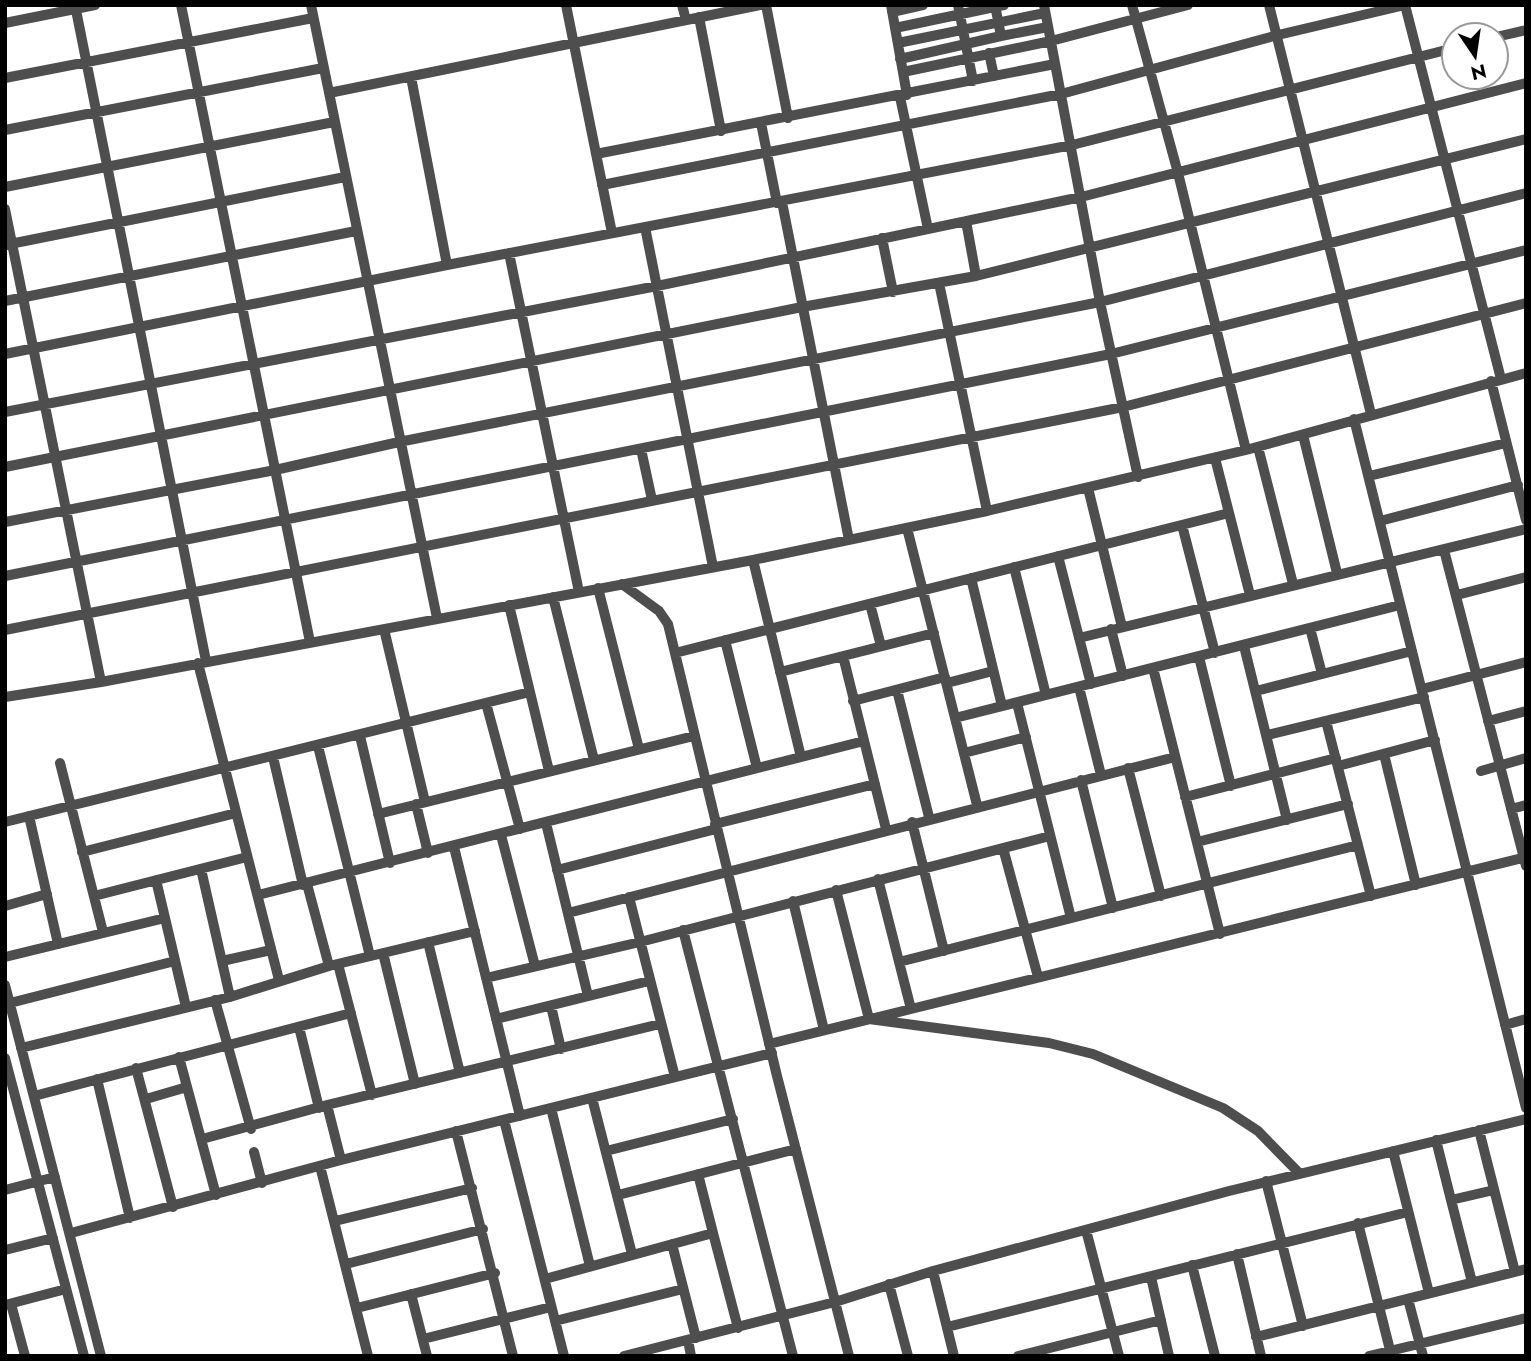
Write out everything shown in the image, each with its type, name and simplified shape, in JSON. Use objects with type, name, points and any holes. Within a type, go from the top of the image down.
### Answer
[{"type":"street","points":[[5,23],[95,5]]},
{"type":"street","points":[[181,5],[310,642]]},
{"type":"street","points":[[311,5],[437,618]]},
{"type":"street","points":[[566,5],[612,233]]},
{"type":"street","points":[[682,5],[686,20]]},
{"type":"street","points":[[329,93],[760,5]]},
{"type":"street","points":[[766,5],[788,118]]},
{"type":"street","points":[[923,5],[891,9],[903,72],[907,125],[928,229]]},
{"type":"street","points":[[1132,5],[1162,123],[1178,173],[1246,450]]},
{"type":"street","points":[[903,72],[1051,41],[1188,5]]},
{"type":"street","points":[[1269,5],[1371,414]]},
{"type":"street","points":[[602,185],[1062,94],[1278,35],[1405,5],[1484,314],[1506,443],[1526,520]]},
{"type":"street","points":[[895,28],[959,10],[998,6],[1001,36]]},
{"type":"street","points":[[76,7],[105,166],[192,592],[202,662],[225,769],[279,980]]},
{"type":"street","points":[[898,43],[999,23],[1044,9],[1100,302],[1138,477]]},
{"type":"street","points":[[959,10],[972,81]]},
{"type":"street","points":[[699,17],[721,131]]},
{"type":"street","points":[[5,78],[86,60],[313,18]]},
{"type":"street","points":[[909,25],[912,40]]},
{"type":"street","points":[[900,59],[1048,27]]},
{"type":"street","points":[[5,354],[447,264],[1072,145],[1440,52]]},
{"type":"street","points":[[989,53],[994,76]]},
{"type":"street","points":[[596,154],[904,96],[1055,64]]},
{"type":"street","points":[[5,130],[323,68]]},
{"type":"street","points":[[411,77],[447,264]]},
{"type":"street","points":[[5,412],[149,382],[657,286],[1081,197],[1526,83]]},
{"type":"street","points":[[5,187],[334,122]]},
{"type":"street","points":[[761,123],[793,257],[849,540]]},
{"type":"street","points":[[5,467],[802,307],[976,276],[1090,250],[1526,139]]},
{"type":"street","points":[[9,244],[345,177]]},
{"type":"street","points":[[5,522],[172,491],[399,442],[1100,302],[1526,193]]},
{"type":"street","points":[[5,209],[9,244],[46,404],[101,682]]},
{"type":"street","points":[[966,221],[976,276]]},
{"type":"street","points":[[645,227],[713,567]]},
{"type":"street","points":[[5,301],[356,231]]},
{"type":"street","points":[[883,239],[893,292]]},
{"type":"street","points":[[5,576],[1111,354],[1526,250]]},
{"type":"street","points":[[509,253],[579,592]]},
{"type":"street","points":[[939,283],[987,511]]},
{"type":"street","points":[[5,630],[1123,407],[1526,303]]},
{"type":"street","points":[[5,697],[101,682],[753,560],[987,511],[1258,447],[1526,373]]},
{"type":"street","points":[[1354,419],[1526,1108]]},
{"type":"street","points":[[1303,435],[1338,573]]},
{"type":"street","points":[[1368,476],[1506,443]]},
{"type":"street","points":[[1258,447],[1293,584]]},
{"type":"street","points":[[641,449],[652,499]]},
{"type":"street","points":[[1215,458],[1250,595]]},
{"type":"street","points":[[1380,521],[1518,485]]},
{"type":"street","points":[[1088,488],[1103,545],[1124,676]]},
{"type":"street","points":[[675,653],[1229,513]]},
{"type":"street","points":[[1182,524],[1214,653]]},
{"type":"street","points":[[907,528],[977,805]]},
{"type":"street","points":[[1079,638],[1526,529]]},
{"type":"street","points":[[71,1233],[341,1160],[719,1066],[824,1030],[1525,860],[1444,550]]},
{"type":"street","points":[[1058,556],[1091,684]]},
{"type":"street","points":[[753,560],[801,757]]},
{"type":"street","points":[[1014,567],[1046,695]]},
{"type":"street","points":[[1457,595],[1526,577]]},
{"type":"street","points":[[971,578],[1002,706]]},
{"type":"street","points":[[622,584],[665,617],[770,1048],[849,1356]]},
{"type":"street","points":[[597,588],[639,749]]},
{"type":"street","points":[[553,597],[594,760]]},
{"type":"street","points":[[870,604],[881,646]]},
{"type":"street","points":[[509,605],[549,771]]},
{"type":"street","points":[[955,718],[1400,605]]},
{"type":"street","points":[[1310,628],[1322,674]]},
{"type":"street","points":[[384,629],[407,724],[428,853]]},
{"type":"street","points":[[780,672],[934,633]]},
{"type":"street","points":[[725,640],[757,768]]},
{"type":"street","points":[[1244,646],[1287,820]]},
{"type":"street","points":[[1256,691],[1412,651]]},
{"type":"street","points":[[843,656],[887,829]]},
{"type":"street","points":[[1199,657],[1231,786]]},
{"type":"street","points":[[1267,735],[1326,721],[1526,662]]},
{"type":"street","points":[[1153,668],[1220,934]]},
{"type":"street","points":[[853,701],[993,671]]},
{"type":"street","points":[[1079,687],[1101,775]]},
{"type":"street","points":[[897,690],[929,817]]},
{"type":"street","points":[[5,822],[530,692]]},
{"type":"street","points":[[1017,702],[1071,918]]},
{"type":"street","points":[[486,703],[520,829]]},
{"type":"street","points":[[1488,721],[1526,711]]},
{"type":"street","points":[[1326,721],[1371,896]]},
{"type":"street","points":[[359,736],[390,863]]},
{"type":"street","points":[[379,814],[694,736]]},
{"type":"street","points":[[964,752],[1026,737]]},
{"type":"street","points":[[1185,797],[1276,775],[1384,754],[1435,740]]},
{"type":"street","points":[[258,895],[863,741]]},
{"type":"street","points":[[318,746],[370,956]]},
{"type":"street","points":[[1384,754],[1416,885]]},
{"type":"street","points":[[272,757],[305,885],[351,1013],[372,1095]]},
{"type":"street","points":[[568,912],[929,817],[1175,757]]},
{"type":"street","points":[[1481,771],[1526,758]]},
{"type":"street","points":[[60,763],[103,932]]},
{"type":"street","points":[[1128,768],[1161,896]]},
{"type":"street","points":[[1081,780],[1113,908]]},
{"type":"street","points":[[558,870],[875,784]]},
{"type":"street","points":[[1197,842],[1348,804]]},
{"type":"street","points":[[1511,809],[1526,805]]},
{"type":"street","points":[[82,852],[236,814]]},
{"type":"street","points":[[29,816],[58,944]]},
{"type":"street","points":[[912,822],[944,951]]},
{"type":"street","points":[[546,823],[588,996]]},
{"type":"street","points":[[501,835],[535,966]]},
{"type":"street","points":[[486,978],[578,958],[1050,836]]},
{"type":"street","points":[[899,962],[1358,845]]},
{"type":"street","points":[[454,847],[520,1115]]},
{"type":"street","points":[[1003,848],[1038,977]]},
{"type":"street","points":[[94,896],[247,857]]},
{"type":"street","points":[[201,869],[230,997]]},
{"type":"street","points":[[878,879],[911,1009]]},
{"type":"street","points":[[156,880],[186,1007]]},
{"type":"street","points":[[836,890],[869,1019]]},
{"type":"street","points":[[5,906],[47,894]]},
{"type":"street","points":[[629,897],[674,1077]]},
{"type":"street","points":[[793,901],[824,1030]]},
{"type":"street","points":[[5,957],[164,918]]},
{"type":"street","points":[[683,930],[793,1356]]},
{"type":"street","points":[[21,1048],[230,997],[334,965],[475,931]]},
{"type":"street","points":[[428,942],[460,1073]]},
{"type":"street","points":[[222,961],[271,950]]},
{"type":"street","points":[[383,953],[415,1084]]},
{"type":"street","points":[[10,1003],[175,961]]},
{"type":"street","points":[[496,1019],[649,981]]},
{"type":"street","points":[[5,985],[101,1356]]},
{"type":"street","points":[[215,1000],[251,1129]]},
{"type":"street","points":[[551,1006],[561,1049]]},
{"type":"street","points":[[34,1096],[351,1013]]},
{"type":"street","points":[[869,1019],[1049,1043],[1093,1054],[1223,1108],[1258,1131],[1300,1174]]},
{"type":"street","points":[[1505,1025],[1526,1019]]},
{"type":"street","points":[[202,1139],[251,1129],[323,1107],[660,1024]]},
{"type":"street","points":[[299,1027],[341,1160]]},
{"type":"street","points":[[179,1057],[216,1195]]},
{"type":"street","points":[[5,1058],[84,1356]]},
{"type":"street","points":[[136,1068],[173,1207]]},
{"type":"street","points":[[97,1079],[130,1218]]},
{"type":"street","points":[[146,1099],[187,1087]]},
{"type":"street","points":[[592,1097],[632,1254]]},
{"type":"street","points":[[551,1108],[590,1266]]},
{"type":"street","points":[[606,1151],[733,1119]]},
{"type":"street","points":[[624,1356],[656,1352],[692,1339],[835,1302],[933,1271],[1266,1181],[1526,1119]]},
{"type":"street","points":[[504,1120],[565,1356]]},
{"type":"street","points":[[1256,1337],[1520,1271],[1494,1190],[1479,1130]]},
{"type":"street","points":[[456,1131],[495,1273],[513,1356]]},
{"type":"street","points":[[1436,1140],[1472,1282]]},
{"type":"street","points":[[618,1195],[796,1149]]},
{"type":"street","points":[[254,1152],[262,1183]]},
{"type":"street","points":[[1393,1152],[1429,1293]]},
{"type":"street","points":[[320,1166],[368,1356]]},
{"type":"street","points":[[698,1174],[738,1328]]},
{"type":"street","points":[[5,1190],[55,1177]]},
{"type":"street","points":[[1266,1181],[1303,1326]]},
{"type":"street","points":[[335,1221],[472,1188]]},
{"type":"street","points":[[1451,1200],[1494,1190]]},
{"type":"street","points":[[947,1327],[1408,1212]]},
{"type":"street","points":[[1358,1223],[1390,1350]]},
{"type":"street","points":[[346,1264],[483,1228]]},
{"type":"street","points":[[1086,1230],[1119,1356]]},
{"type":"street","points":[[545,1279],[713,1233]]},
{"type":"street","points":[[5,1251],[53,1238]]},
{"type":"street","points":[[672,1244],[692,1339],[691,1356]]},
{"type":"street","points":[[1237,1254],[1261,1356]]},
{"type":"street","points":[[1192,1265],[1215,1356]]},
{"type":"street","points":[[933,1271],[954,1356]]},
{"type":"street","points":[[357,1308],[495,1273]]},
{"type":"street","points":[[1151,1276],[1169,1356]]},
{"type":"street","points":[[889,1284],[908,1356]]},
{"type":"street","points":[[25,1356],[8,1304],[66,1289]]},
{"type":"street","points":[[555,1321],[683,1289]]},
{"type":"street","points":[[411,1294],[427,1356]]},
{"type":"street","points":[[1408,1299],[1423,1356]]},
{"type":"street","points":[[423,1339],[551,1307]]},
{"type":"street","points":[[1375,1355],[1526,1318]]},
{"type":"street","points":[[1020,1355],[1161,1320]]}]
